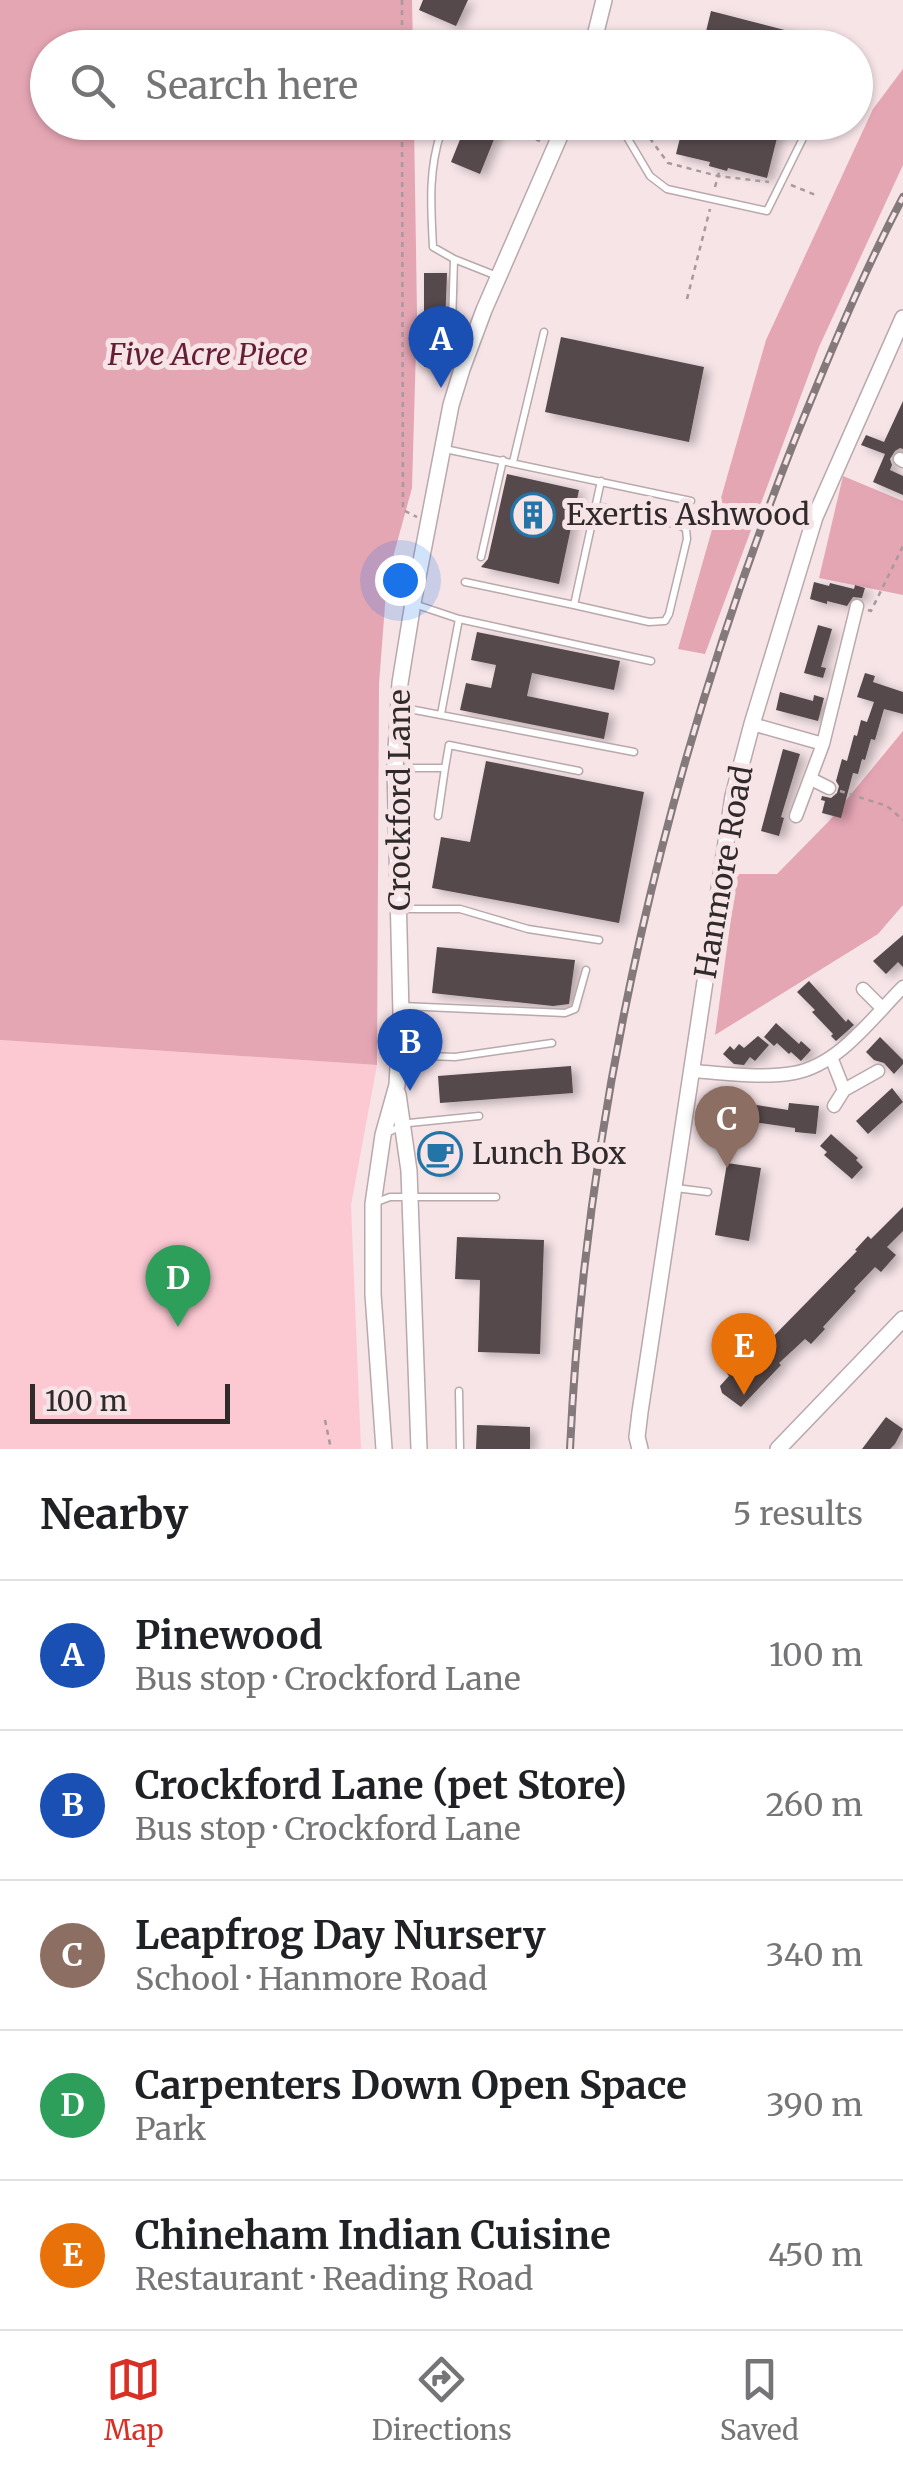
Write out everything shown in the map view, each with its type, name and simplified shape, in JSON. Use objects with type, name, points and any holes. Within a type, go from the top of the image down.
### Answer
[{"type":"street","points":[[596,30],[604,0]]},
{"type":"street","name":"Crockford Lane","points":[[418,1449],[410,1199],[397,1085],[401,1006],[395,768],[398,706],[451,405],[498,276],[558,140]]},
{"type":"street","name":"Hanmore Road","points":[[640,1449],[637,1437],[733,796],[815,517],[903,318]]},
{"type":"street","points":[[796,816],[823,744],[857,606]]},
{"type":"street","points":[[752,724],[823,744]]},
{"type":"street","points":[[811,779],[829,788]]},
{"type":"street","points":[[692,1071],[773,1075],[815,1066],[831,1057],[903,987]]},
{"type":"street","points":[[863,989],[882,1008]]},
{"type":"street","points":[[831,1057],[844,1090]]},
{"type":"street","points":[[834,1106],[844,1090],[878,1071]]},
{"type":"street","name":"Crockford Lane","points":[[384,1449],[374,1294],[373,1204],[383,1135],[397,1085]]},
{"type":"street","points":[[774,1448],[903,1319]]},
{"type":"lane","points":[[438,140],[430,182],[433,246],[454,259],[498,276]]},
{"type":"lane","points":[[629,140],[650,176],[666,188],[767,211],[802,140]]},
{"type":"lane","points":[[452,326],[454,259]]},
{"type":"lane","points":[[513,462],[544,332]]},
{"type":"lane","points":[[443,448],[691,501]]},
{"type":"lane","points":[[481,557],[503,460]]},
{"type":"lane","points":[[574,604],[601,481]]},
{"type":"lane","points":[[465,582],[648,622],[665,620],[688,539],[686,530],[679,524],[596,506]]},
{"type":"lane","points":[[413,604],[459,619],[651,660]]},
{"type":"lane","points":[[441,714],[459,619]]},
{"type":"lane","points":[[398,706],[634,752]]},
{"type":"lane","points":[[438,816],[449,746],[579,771]]},
{"type":"lane","points":[[395,768],[445,768]]},
{"type":"lane","points":[[399,909],[460,909],[528,929],[600,940]]},
{"type":"lane","points":[[401,1006],[572,1011],[586,970]]},
{"type":"lane","points":[[398,1054],[455,1057],[552,1044]]},
{"type":"lane","points":[[383,1135],[410,1123],[479,1116]]},
{"type":"lane","points":[[674,1188],[708,1192]]},
{"type":"lane","points":[[373,1204],[390,1197],[496,1197]]},
{"type":"lane","points":[[459,1391],[460,1449]]},
{"type":"path","points":[[402,0],[402,30]]},
{"type":"path","points":[[402,140],[403,510],[430,522]]},
{"type":"path","points":[[539,140],[556,146]]},
{"type":"path","points":[[651,140],[668,163],[718,176]]},
{"type":"path","points":[[687,299],[720,169]]},
{"type":"path","points":[[857,606],[871,611],[903,546]]},
{"type":"path","points":[[829,788],[887,806],[903,820]]},
{"type":"path","points":[[325,1420],[331,1449]]},
{"type":"shaded area","points":[[0,1040],[377,1065],[351,1205],[361,1449],[0,1449]]},
{"type":"green space","name":"Five Acre Piece","points":[[0,0],[412,0],[413,30],[30,30],[30,140],[414,140],[417,313],[412,488],[387,579],[379,684],[377,1065],[0,1040]]},
{"type":"green space","points":[[903,69],[903,165],[819,347],[705,654],[678,649],[766,340],[859,140],[873,140],[873,109]]},
{"type":"green space","points":[[843,476],[903,501],[903,595],[819,578]]},
{"type":"green space","points":[[903,731],[903,905],[878,934],[715,1035],[737,874],[777,874],[829,821]]},
{"type":"building","points":[[423,0],[468,0],[456,26],[419,10]]},
{"type":"building","points":[[711,11],[785,30],[706,30]]},
{"type":"building","points":[[460,140],[494,140],[480,174],[451,162]]},
{"type":"building","points":[[680,140],[776,140],[767,178],[728,168],[727,171],[709,166],[710,162],[676,154]]},
{"type":"building","points":[[424,273],[447,273],[447,367],[424,367]]},
{"type":"building","points":[[561,337],[704,367],[689,442],[545,412]]},
{"type":"building","points":[[903,401],[903,449],[895,451],[890,459],[890,470],[903,476],[903,495],[873,482],[885,454],[861,445],[866,435],[884,442]]},
{"type":"building","name":"Exertis Ashwood","points":[[507,474],[579,490],[559,584],[481,567],[488,559]]},
{"type":"building","points":[[814,582],[865,588],[862,598],[853,597],[847,606],[827,604],[810,599]]},
{"type":"building","points":[[818,625],[832,629],[821,667],[826,668],[823,678],[804,673]]},
{"type":"building","points":[[477,632],[620,661],[614,690],[532,673],[527,696],[609,713],[604,739],[460,710],[466,683],[491,688],[496,665],[471,660]]},
{"type":"building","points":[[865,673],[875,676],[873,682],[903,692],[903,714],[884,709],[875,740],[871,739],[858,774],[853,773],[841,818],[822,813],[825,801],[821,800],[822,796],[831,798],[837,793],[842,759],[847,761],[854,735],[857,736],[861,720],[867,722],[874,702],[857,697]]},
{"type":"building","points":[[780,692],[813,701],[814,695],[824,698],[818,721],[776,710]]},
{"type":"building","points":[[783,749],[800,754],[779,836],[761,831]]},
{"type":"building","points":[[486,761],[644,792],[619,923],[432,888],[441,837],[470,842]]},
{"type":"building","points":[[903,935],[903,967],[898,962],[886,974],[873,961]]},
{"type":"building","points":[[437,947],[575,960],[569,1004],[553,1006],[432,993]]},
{"type":"building","points":[[809,981],[846,1022],[848,1019],[854,1025],[836,1041],[797,992]]},
{"type":"building","points":[[776,1023],[811,1050],[801,1061],[764,1037]]},
{"type":"building","points":[[758,1036],[769,1045],[755,1061],[750,1057],[744,1065],[734,1064],[723,1054],[730,1046],[734,1050],[739,1044],[744,1048]]},
{"type":"building","points":[[880,1037],[903,1060],[894,1074],[866,1052]]},
{"type":"building","points":[[571,1066],[573,1093],[440,1103],[438,1076]]},
{"type":"building","points":[[892,1088],[903,1102],[868,1134],[856,1121]]},
{"type":"building","points":[[706,1101],[788,1110],[789,1103],[819,1106],[816,1134],[740,1120],[715,1120],[714,1127],[703,1125]]},
{"type":"building","points":[[831,1134],[863,1167],[852,1179],[824,1155],[827,1152],[820,1146]]},
{"type":"building","name":"Lunch Box","points":[[431,1135],[449,1136],[449,1172],[431,1172]]},
{"type":"building","points":[[727,1163],[761,1168],[749,1241],[715,1235]]},
{"type":"building","points":[[903,1207],[903,1231],[887,1247],[896,1255],[881,1272],[875,1267],[811,1344],[805,1339],[741,1407],[722,1393],[720,1386],[729,1376],[726,1372],[756,1343],[762,1348],[868,1236],[871,1239]]},
{"type":"building","points":[[457,1237],[544,1240],[540,1354],[478,1352],[480,1280],[455,1279]]},
{"type":"building","points":[[886,1417],[903,1429],[895,1444],[890,1449],[862,1449]]},
{"type":"building","points":[[477,1425],[530,1427],[530,1449],[476,1449]]},
{"type":"railway","points":[[570,1449],[594,1191],[615,1062],[672,809],[750,560],[795,439],[903,197]]},
{"type":"place","name":"Pinewood","points":[[441,388]]},
{"type":"place","name":"Exertis Ashwood","points":[[533,515]]},
{"type":"place","name":"Crockford Lane (pet Store)","points":[[410,1091]]},
{"type":"place","name":"Lunch Box","points":[[440,1154]]},
{"type":"place","name":"Leapfrog Day Nursery","points":[[727,1168]]},
{"type":"place","name":"Carpenters Down Open Space","points":[[178,1327]]},
{"type":"place","name":"Chineham Indian Cuisine","points":[[744,1395]]}]
